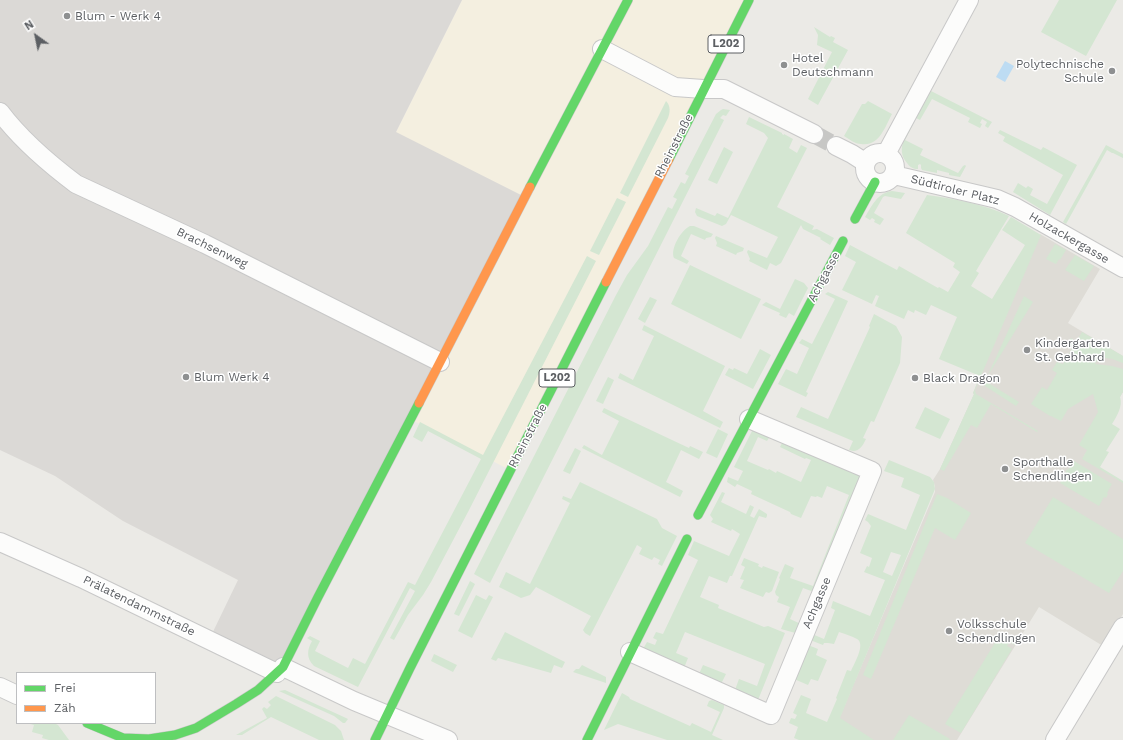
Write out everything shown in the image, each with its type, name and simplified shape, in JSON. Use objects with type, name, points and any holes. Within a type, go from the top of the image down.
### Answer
[{"type":"street","points":[[89,724],[123,738],[149,739],[176,736],[196,728],[236,704],[258,690],[280,670],[628,0]]},
{"type":"street","name":"Rheinstraße","points":[[375,740],[386,715],[749,0]]},
{"type":"street","points":[[854,219],[875,182],[866,172],[866,163],[868,159],[876,153],[886,154],[969,0]]},
{"type":"street","points":[[602,49],[675,87],[724,89],[812,133]]},
{"type":"street","name":"Brachsenweg","points":[[0,112],[28,144],[62,174],[76,184],[205,244],[440,362]]},
{"type":"street","points":[[836,146],[866,163]]},
{"type":"street","name":"Südtiroler Platz","points":[[875,182],[883,183],[894,175],[895,165],[890,156],[886,154]]},
{"type":"street","name":"Südtiroler Platz","points":[[894,175],[997,199],[1015,207]]},
{"type":"street","name":"Holzackergasse","points":[[1015,207],[1123,268]]},
{"type":"street","name":"Achgasse","points":[[698,516],[843,241]]},
{"type":"street","name":"Achgasse","points":[[630,652],[771,715],[872,471],[749,420]]},
{"type":"street","points":[[587,740],[687,539]]},
{"type":"street","name":"Prälatendammstraße","points":[[0,542],[280,670],[386,715]]},
{"type":"street","points":[[1055,740],[1123,626]]},
{"type":"street","points":[[0,688],[16,695]]},
{"type":"street","points":[[386,715],[448,740]]},
{"type":"shaded area","points":[[0,0],[462,0],[396,132],[525,197],[283,667],[209,640],[238,580],[123,521],[55,476],[0,450]]},
{"type":"shaded area","points":[[462,0],[749,0],[510,470],[410,419],[396,132]]},
{"type":"shaded area","points":[[1040,234],[1100,269],[1068,323],[1123,356],[1123,392],[1083,458],[1123,482],[1123,614],[1103,646],[1039,607],[957,740],[830,740],[935,492],[933,480],[940,469],[974,394],[973,393]]},
{"type":"green space","points":[[1059,0],[1117,0],[1086,56],[1041,32]]},
{"type":"green space","points":[[814,27],[830,37],[835,38],[833,42],[848,50],[818,105],[808,99],[832,52],[817,45],[818,35]]},
{"type":"green space","points":[[931,91],[992,122],[988,128],[985,126],[987,122],[982,119],[980,128],[968,122],[970,118],[932,99],[920,120],[916,118]]},
{"type":"green space","points":[[666,101],[670,110],[668,118],[628,197],[620,193]]},
{"type":"green space","points":[[868,101],[892,114],[881,135],[877,139],[867,144],[859,144],[844,136],[862,104],[865,104]]},
{"type":"green space","points":[[723,109],[730,110],[726,116],[723,115],[720,118],[724,120],[490,583],[474,574],[616,295],[627,275],[648,246],[668,207],[672,209],[677,199],[673,197],[681,182],[685,184],[689,176],[685,174],[716,114]]},
{"type":"green space","points":[[749,117],[793,139],[789,148],[797,153],[801,145],[807,148],[777,207],[814,226],[812,230],[817,229],[834,238],[830,245],[820,239],[821,238],[803,229],[801,225],[781,263],[776,266],[770,263],[767,270],[749,261],[750,259],[747,252],[748,250],[767,258],[778,237],[731,215],[726,224],[722,226],[697,216],[695,212],[696,208],[715,216],[717,213],[728,218],[768,138],[764,133],[746,124]]},
{"type":"green space","points":[[914,120],[905,140],[923,149],[920,155],[958,173],[965,165],[966,166],[960,177],[949,175],[949,173],[937,170],[937,173],[922,170],[920,164],[918,165],[918,169],[910,167],[904,158],[902,147],[903,141]]},
{"type":"green space","points":[[1000,130],[1041,150],[1043,147],[1077,165],[1050,215],[1013,192],[1018,183],[1026,188],[1028,186],[1033,189],[1030,195],[1047,204],[1063,175],[1003,141],[1005,137],[998,133]]},
{"type":"green space","points":[[1106,145],[1123,154],[1123,158],[1107,150],[1066,224],[1063,222]]},
{"type":"green space","points":[[724,147],[733,152],[717,184],[708,180]]},
{"type":"green space","points":[[892,191],[905,193],[901,199],[885,196],[883,197],[874,213],[884,219],[880,225],[874,222],[875,220],[872,218],[870,220],[865,217],[873,204],[882,194]]},
{"type":"green space","points":[[927,195],[979,205],[1009,216],[976,271],[979,273],[971,286],[992,299],[1025,245],[1002,230],[1011,217],[1041,235],[975,390],[976,394],[1038,431],[1037,432],[991,404],[977,428],[971,425],[944,471],[940,469],[974,394],[973,393],[980,376],[939,359],[957,317],[931,305],[926,315],[915,310],[914,313],[908,310],[904,319],[875,306],[879,296],[876,295],[872,304],[842,290],[856,262],[845,256],[850,245],[897,270],[899,266],[948,292],[960,272],[953,267],[955,263],[906,233]]},
{"type":"green space","points":[[617,198],[626,202],[599,255],[590,251]]},
{"type":"green space","points":[[690,226],[694,226],[713,234],[705,240],[691,234],[681,256],[689,261],[687,264],[674,258],[673,254],[677,240],[683,231]]},
{"type":"green space","points":[[716,236],[744,248],[743,251],[737,253],[736,255],[716,246]]},
{"type":"green space","points":[[1055,244],[1066,250],[1056,264],[1046,259]]},
{"type":"green space","points":[[1075,255],[1094,266],[1084,281],[1065,270]]},
{"type":"green space","points":[[587,256],[596,261],[431,582],[408,615],[394,640],[390,638],[415,591],[410,588],[358,687],[314,666],[311,663],[308,654],[312,641],[307,638],[310,636],[320,641],[315,651],[348,668],[353,658],[365,664],[408,582],[415,585],[481,459],[428,431],[422,442],[413,437],[420,422],[483,455]]},
{"type":"green space","points":[[690,265],[761,299],[741,339],[671,304]]},
{"type":"green space","points":[[795,279],[804,283],[808,288],[794,316],[789,313],[786,318],[779,315],[780,313],[762,305],[766,302],[780,309]]},
{"type":"green space","points":[[828,292],[848,301],[806,392],[808,393],[806,397],[778,384],[786,369],[797,374],[809,348],[799,343],[802,339],[812,344],[835,299],[825,294]]},
{"type":"green space","points":[[1024,296],[1033,302],[987,377]]},
{"type":"green space","points":[[650,297],[657,300],[645,323],[638,319]]},
{"type":"green space","points":[[874,314],[896,326],[902,337],[900,363],[874,422],[871,421],[863,438],[866,439],[865,441],[859,449],[853,451],[849,450],[853,441],[796,417],[801,407],[828,419],[870,327],[869,326]]},
{"type":"green space","points":[[644,325],[725,366],[703,411],[723,422],[720,428],[618,378],[620,373],[633,380],[654,336],[642,330]]},
{"type":"green space","points":[[1082,332],[1123,356],[1123,363],[1112,359],[1099,357],[1095,364],[1123,369],[1123,392],[1120,397],[1121,404],[1118,414],[1112,424],[1120,429],[1106,451],[1109,452],[1100,467],[1123,481],[1123,483],[1082,459],[1087,450],[1079,445],[1098,412],[1093,394],[1068,409],[1061,421],[1031,404],[1042,387],[1047,390],[1057,373],[1052,370],[1057,362],[1063,364],[1073,347],[1068,343],[1071,338],[1076,342]]},
{"type":"green space","points":[[760,349],[771,355],[753,389],[725,375],[729,368],[733,370],[734,368],[747,374]]},
{"type":"green space","points":[[608,377],[614,380],[603,404],[596,401]]},
{"type":"green space","points":[[985,381],[1019,402],[1016,406],[985,386]]},
{"type":"green space","points":[[925,407],[950,419],[940,439],[915,428]]},
{"type":"green space","points":[[604,408],[689,448],[690,446],[703,452],[699,459],[681,450],[666,482],[683,491],[680,497],[582,448],[584,445],[602,455],[619,421],[602,412]]},
{"type":"green space","points":[[718,429],[728,434],[717,458],[706,453]]},
{"type":"green space","points":[[753,429],[770,436],[767,441],[758,437],[747,461],[768,470],[769,469],[776,473],[777,471],[801,482],[811,460],[805,459],[780,447],[783,441],[863,473],[814,592],[803,588],[790,619],[803,625],[799,634],[781,629],[790,607],[777,602],[779,597],[775,592],[780,579],[779,578],[785,564],[794,568],[790,578],[813,586],[849,495],[827,486],[822,498],[811,496],[801,518],[751,494],[752,491],[737,484],[735,487],[727,482],[728,477],[738,481],[743,471],[734,467]]},
{"type":"green space","points":[[575,448],[581,451],[570,474],[563,471]]},
{"type":"green space","points":[[889,460],[930,477],[934,482],[935,489],[840,718],[874,740],[799,740],[794,738],[798,727],[789,723],[791,718],[795,719],[797,715],[793,713],[801,695],[811,699],[806,713],[827,722],[847,670],[851,671],[860,649],[857,639],[839,632],[834,644],[824,643],[823,645],[810,640],[812,634],[824,639],[835,610],[831,608],[833,601],[870,616],[885,580],[864,572],[867,566],[869,567],[872,558],[860,553],[871,526],[865,520],[868,514],[906,530],[920,495],[901,487],[904,478],[884,471]],"holes":[[[891,552],[901,555],[892,576],[883,572]]]},
{"type":"green space","points":[[1074,461],[1112,484],[1106,498],[1104,497],[1099,506],[1060,483],[1066,474],[1067,469],[1068,470]]},
{"type":"green space","points":[[580,482],[657,519],[662,528],[677,536],[662,566],[658,564],[660,560],[654,557],[652,560],[639,554],[642,548],[637,545],[590,636],[583,630],[591,616],[536,587],[530,595],[521,598],[499,587],[506,572],[530,584],[570,503],[562,499],[563,496],[571,499]]},
{"type":"green space","points":[[722,492],[725,493],[721,502],[746,514],[750,505],[754,507],[750,516],[754,518],[759,509],[767,514],[766,518],[759,516],[732,576],[730,576],[727,583],[709,576],[700,597],[719,605],[718,608],[764,627],[768,626],[785,633],[758,700],[735,690],[739,679],[757,686],[765,664],[685,632],[676,653],[688,658],[684,668],[643,649],[647,642],[655,645],[657,640],[653,638],[656,632],[663,634],[698,560],[688,555],[694,541],[729,556],[740,534],[732,529],[731,531],[711,522],[713,519],[710,515]]},
{"type":"green space","points":[[937,494],[947,498],[971,513],[955,540],[935,528],[871,679],[863,675]]},
{"type":"green space","points":[[1053,497],[1123,539],[1123,571],[1109,593],[1025,543]]},
{"type":"green space","points":[[744,558],[759,564],[758,566],[762,568],[763,566],[779,572],[772,591],[769,593],[766,592],[763,597],[740,588],[744,580],[740,579],[745,567],[741,565]]},
{"type":"green space","points":[[470,581],[475,584],[459,616],[454,614]]},
{"type":"green space","points":[[476,595],[486,600],[489,595],[493,597],[472,638],[458,631]]},
{"type":"green space","points":[[505,632],[565,662],[562,668],[554,665],[551,673],[498,658],[496,661],[491,659]]},
{"type":"green space","points":[[1001,633],[1017,642],[1015,645],[1009,642],[1007,646],[1012,649],[961,733],[945,724]]},
{"type":"green space","points":[[808,645],[818,649],[816,655],[827,660],[818,681],[811,679],[808,685],[794,679]]},
{"type":"green space","points":[[434,654],[457,665],[453,672],[431,661]]},
{"type":"green space","points":[[582,665],[606,677],[606,683],[573,672],[576,669],[579,669]]},
{"type":"green space","points":[[703,665],[726,674],[721,684],[699,674]]},
{"type":"green space","points":[[285,690],[348,719],[345,723],[343,723],[334,716],[279,691]]},
{"type":"green space","points":[[622,693],[630,699],[690,726],[692,723],[711,732],[720,712],[707,706],[709,701],[712,700],[724,705],[712,735],[723,740],[667,740],[618,724],[604,730]]},
{"type":"green space","points":[[276,696],[335,725],[341,731],[344,740],[319,740],[271,717],[242,735],[236,735],[267,718],[262,709],[264,707],[267,709],[271,705],[268,702]]},
{"type":"green space","points":[[909,715],[950,739],[893,740]]},
{"type":"green space","points":[[30,724],[56,724],[69,740],[49,740],[42,738],[43,735],[32,732],[34,725]]},
{"type":"water","points":[[1005,61],[1014,66],[1005,82],[996,77]]},
{"type":"tunnel","points":[[814,134],[836,146]]},
{"type":"traffic: fast","points":[[530,187],[628,0]]},
{"type":"traffic: fast","points":[[669,159],[749,0]]},
{"type":"traffic: fast","points":[[855,219],[875,182]]},
{"type":"traffic: fast","points":[[698,515],[843,241]]},
{"type":"traffic: fast","points":[[375,740],[606,282]]},
{"type":"traffic: fast","points":[[89,724],[123,738],[149,739],[175,735],[196,728],[236,704],[258,690],[283,667],[419,403]]},
{"type":"traffic: fast","points":[[587,740],[687,539]]},
{"type":"traffic: slow","points":[[606,282],[669,159]]},
{"type":"traffic: slow","points":[[419,403],[530,187]]},
{"type":"place","name":"Blum - Werk 4","points":[[67,16]]},
{"type":"place","name":"Hotel Deutschmann","points":[[784,65]]},
{"type":"place","name":"Polytechnische Schule","points":[[1112,71]]},
{"type":"place","name":"Kindergarten St. Gebhard","points":[[1027,350]]},
{"type":"place","name":"Blum Werk 4","points":[[186,377]]},
{"type":"place","name":"Black Dragon","points":[[915,378]]},
{"type":"place","name":"Sporthalle Schendlingen","points":[[1005,469]]},
{"type":"place","name":"Volksschule Schendlingen","points":[[949,631]]}]
